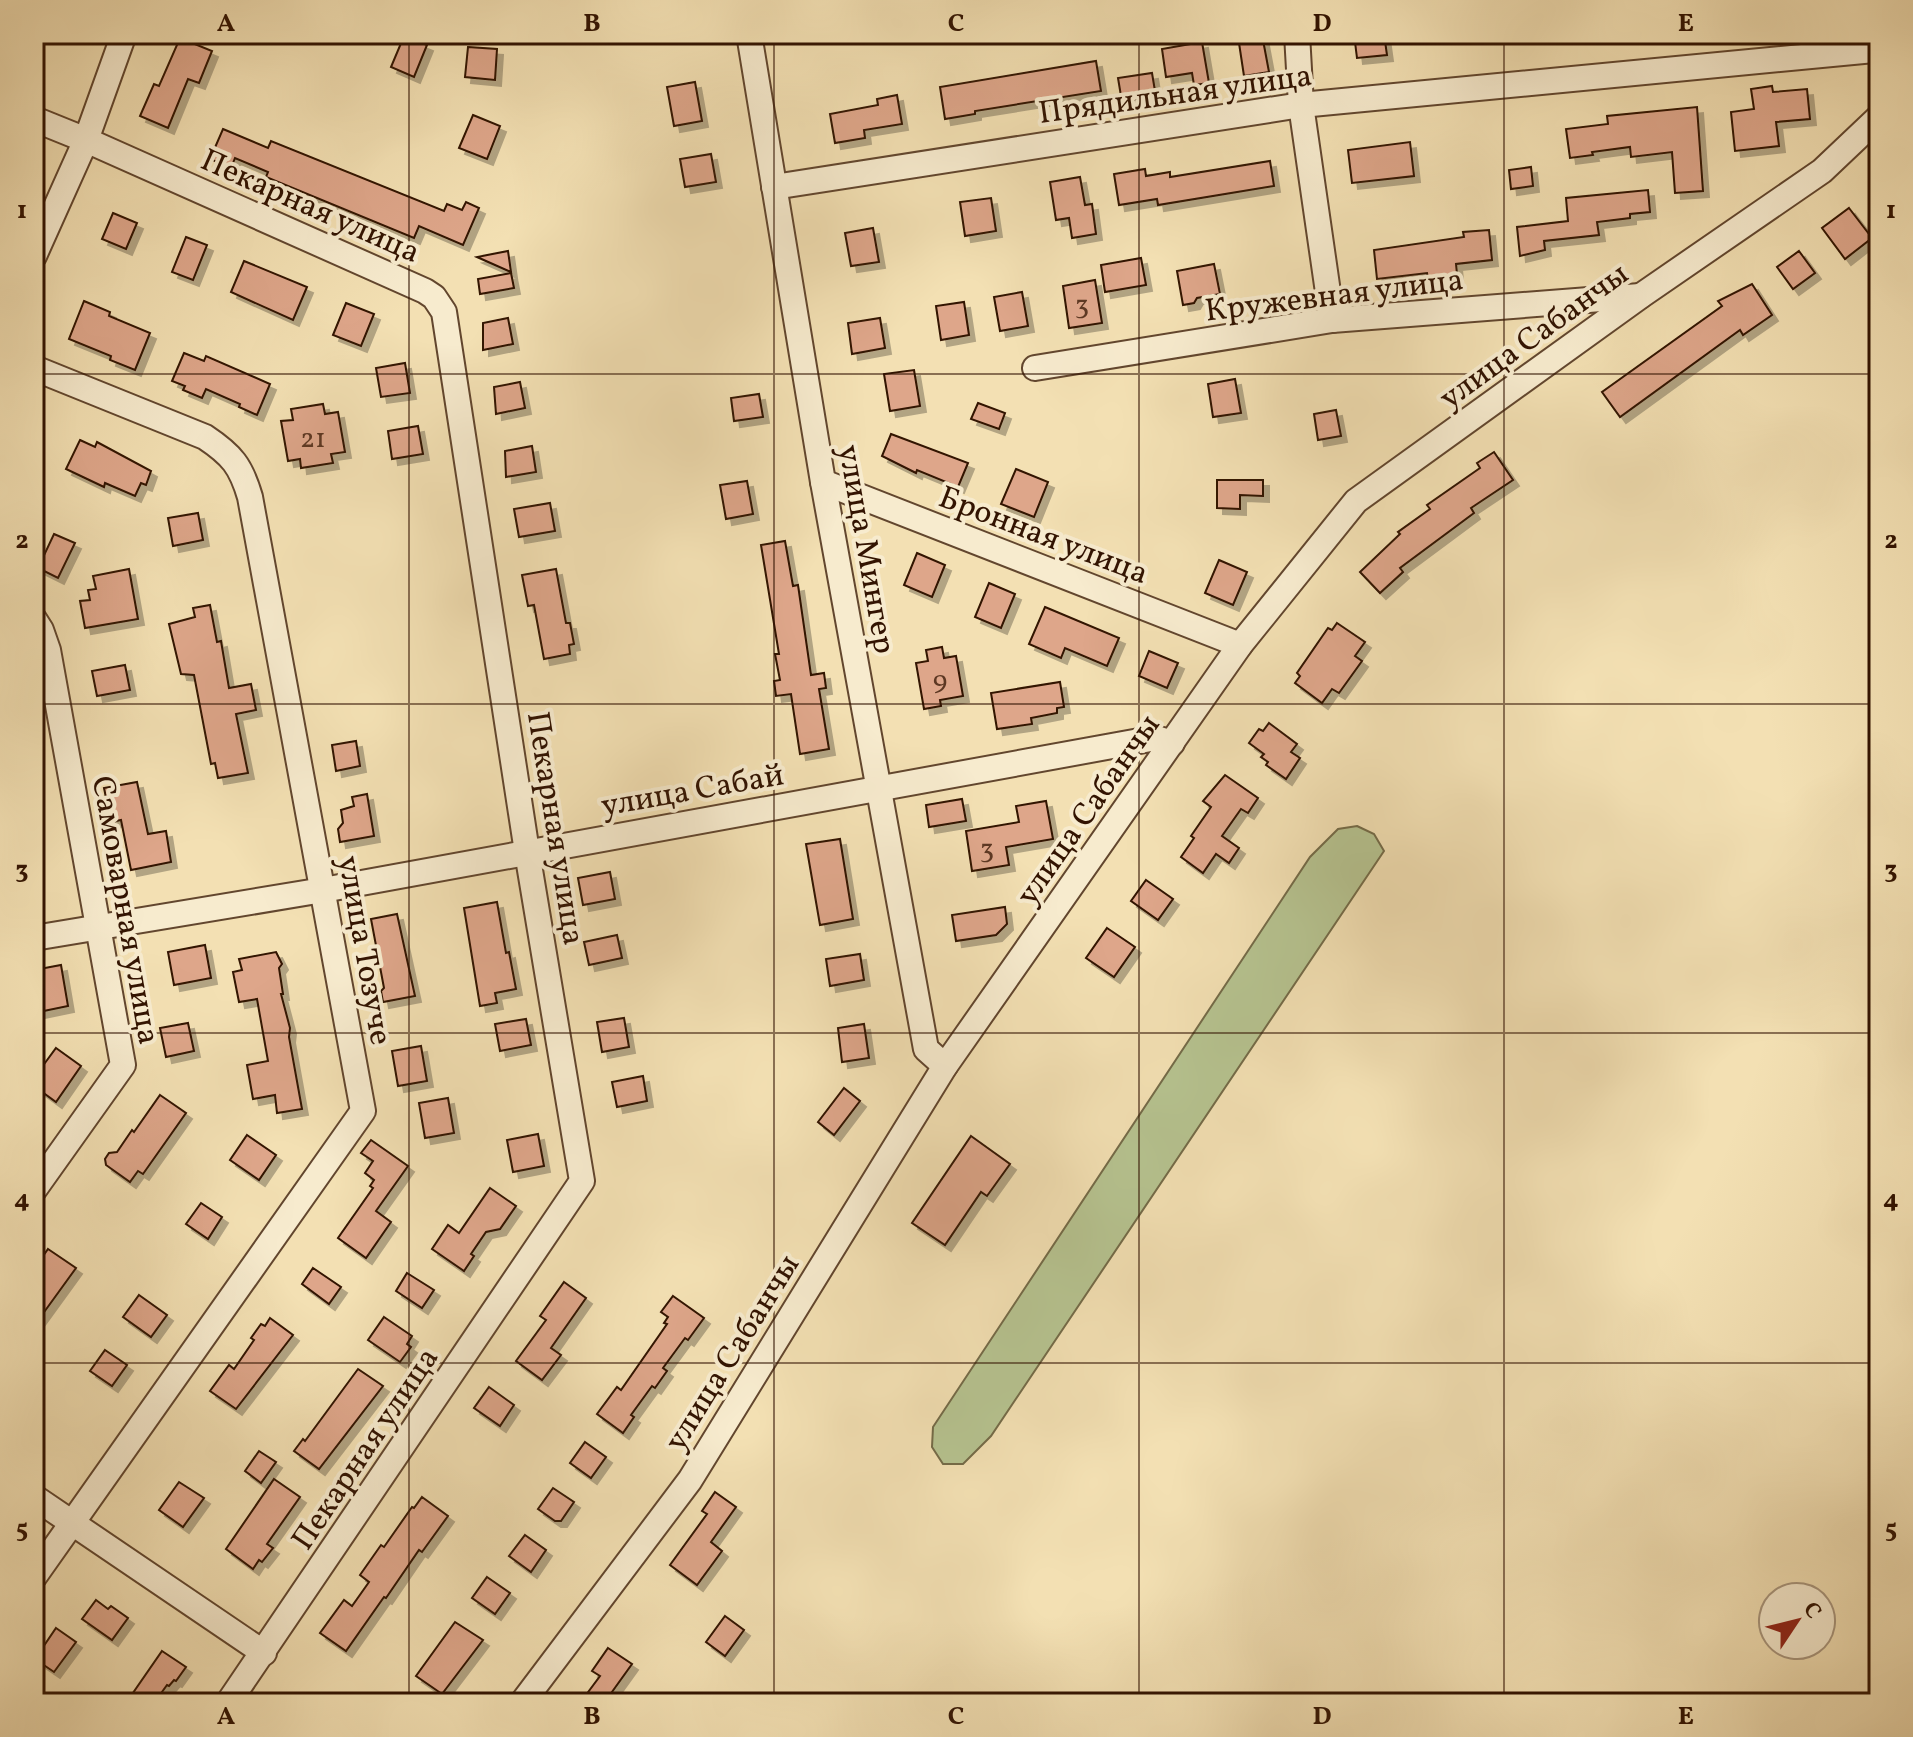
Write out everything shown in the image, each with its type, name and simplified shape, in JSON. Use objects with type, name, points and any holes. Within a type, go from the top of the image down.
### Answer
[{"type":"street","points":[[34,256],[86,140],[124,34]]},
{"type":"street","name":"улица Мингер","points":[[749,34],[823,482],[926,1049],[945,1066]]},
{"type":"street","points":[[1297,34],[1301,105],[1332,320]]},
{"type":"street","name":"Прядильная улица","points":[[774,187],[1301,105],[1875,50]]},
{"type":"street","name":"улица Сабанчы","points":[[522,1703],[690,1480],[945,1066],[1240,645],[1356,501],[1642,295],[1822,171],[1879,117]]},
{"type":"street","name":"Пекарная улица","points":[[34,119],[425,291],[444,312],[527,852],[582,1181],[228,1703]]},
{"type":"street","name":"Кружевная улица","points":[[1035,368],[1332,320],[1642,295]]},
{"type":"street","name":"улица Тозуче","points":[[34,368],[205,437],[226,451],[242,471],[253,513],[363,1111],[34,1577]]},
{"type":"street","name":"Бронная улица","points":[[823,482],[1240,645]]},
{"type":"street","name":"Самоварная улица","points":[[34,619],[48,650],[123,1065],[34,1190]]},
{"type":"street","name":"улица Сабай","points":[[34,938],[323,890],[1156,738],[1172,743]]},
{"type":"street","points":[[34,1497],[264,1653]]},
{"type":"green space","points":[[1357,826],[1374,834],[1384,851],[991,1436],[963,1464],[943,1464],[932,1447],[933,1427],[1310,857],[1338,829]]},
{"type":"building","points":[[1354,34],[1384,34],[1387,55],[1357,58]]},
{"type":"building","points":[[404,36],[427,45],[414,77],[391,67]]},
{"type":"building","points":[[180,38],[212,51],[199,83],[188,79],[168,128],[140,116],[154,84],[159,86]]},
{"type":"building","points":[[1263,40],[1269,72],[1244,76],[1239,43]]},
{"type":"building","points":[[1202,42],[1209,83],[1194,85],[1192,73],[1166,77],[1162,49]]},
{"type":"building","points":[[468,47],[497,49],[495,80],[465,77]]},
{"type":"building","points":[[1096,61],[1101,91],[975,111],[975,114],[945,119],[940,87]]},
{"type":"building","points":[[1152,73],[1156,97],[1122,102],[1118,78]]},
{"type":"building","points":[[695,82],[702,121],[674,126],[667,87]]},
{"type":"building","points":[[1772,86],[1773,92],[1807,89],[1810,119],[1776,122],[1779,146],[1735,151],[1731,112],[1754,109],[1751,89]]},
{"type":"building","points":[[897,95],[902,124],[864,130],[865,138],[835,143],[830,114],[878,105],[877,99]]},
{"type":"building","points":[[1697,107],[1703,191],[1675,193],[1672,152],[1631,157],[1630,147],[1570,158],[1566,129],[1608,124],[1607,116]]},
{"type":"building","points":[[473,115],[500,126],[487,159],[459,148]]},
{"type":"building","points":[[223,129],[268,148],[271,141],[444,211],[447,204],[462,210],[466,202],[479,208],[463,245],[419,226],[414,238],[266,177],[268,172],[235,158],[231,168],[210,159]]},
{"type":"building","points":[[1410,142],[1414,176],[1352,183],[1348,150]]},
{"type":"building","points":[[711,154],[716,182],[685,187],[680,159]]},
{"type":"building","points":[[1270,161],[1274,186],[1158,205],[1157,199],[1119,205],[1114,174],[1145,169],[1146,176],[1170,172],[1170,177]]},
{"type":"building","points":[[1531,167],[1533,186],[1511,189],[1509,170]]},
{"type":"building","points":[[1080,177],[1085,205],[1092,204],[1096,234],[1072,238],[1069,218],[1056,220],[1050,182]]},
{"type":"building","points":[[1648,190],[1650,212],[1597,222],[1599,235],[1544,241],[1545,250],[1520,256],[1517,227],[1568,221],[1566,198]]},
{"type":"building","points":[[991,198],[996,231],[965,236],[960,202]]},
{"type":"building","points":[[1849,208],[1872,238],[1845,259],[1822,228]]},
{"type":"building","points":[[113,213],[137,223],[126,249],[102,239]]},
{"type":"building","points":[[873,228],[879,262],[851,266],[845,233]]},
{"type":"building","points":[[1489,230],[1492,260],[1456,264],[1457,274],[1428,278],[1427,273],[1377,279],[1374,250],[1464,237],[1463,232]]},
{"type":"building","points":[[186,237],[207,245],[193,280],[172,272]]},
{"type":"building","points":[[508,251],[511,272],[477,257]]},
{"type":"building","points":[[1799,251],[1815,273],[1793,289],[1777,267]]},
{"type":"building","points":[[1141,258],[1146,285],[1105,292],[1101,265]]},
{"type":"building","points":[[244,261],[307,287],[293,320],[231,292]]},
{"type":"building","points":[[1214,264],[1220,294],[1197,298],[1194,303],[1183,305],[1177,271]]},
{"type":"building","points":[[511,273],[514,288],[480,294],[478,279]]},
{"type":"building","points":[[1095,280],[1102,323],[1069,328],[1063,286]]},
{"type":"building","points":[[1752,284],[1772,315],[1743,335],[1740,330],[1620,417],[1602,392],[1722,306],[1718,301]]},
{"type":"building","points":[[1022,292],[1028,326],[1000,331],[994,297]]},
{"type":"building","points":[[84,301],[110,312],[109,316],[150,333],[135,370],[110,360],[111,356],[69,339]]},
{"type":"building","points":[[964,302],[969,335],[941,340],[936,306]]},
{"type":"building","points":[[346,303],[374,314],[361,346],[333,335]]},
{"type":"building","points":[[508,318],[513,344],[483,350],[483,323]]},
{"type":"building","points":[[880,318],[885,348],[852,354],[848,323]]},
{"type":"building","points":[[184,353],[204,361],[206,356],[270,384],[257,415],[206,389],[202,398],[183,390],[185,386],[172,381]]},
{"type":"building","points":[[405,363],[410,393],[381,397],[376,368]]},
{"type":"building","points":[[914,370],[920,406],[890,411],[884,374]]},
{"type":"building","points":[[1235,379],[1241,413],[1213,417],[1208,384]]},
{"type":"building","points":[[520,382],[525,408],[496,414],[494,387]]},
{"type":"building","points":[[759,394],[763,417],[734,421],[731,398]]},
{"type":"building","points":[[978,403],[1005,413],[999,429],[971,419]]},
{"type":"building","points":[[323,404],[325,414],[338,412],[345,452],[331,454],[333,463],[301,468],[300,459],[288,461],[281,421],[293,420],[291,409]]},
{"type":"building","points":[[1336,410],[1341,436],[1318,440],[1314,414]]},
{"type":"building","points":[[418,426],[423,454],[392,459],[388,431]]},
{"type":"building","points":[[891,434],[968,463],[958,487],[917,470],[916,473],[882,456]]},
{"type":"building","points":[[80,440],[95,447],[97,442],[151,471],[146,485],[141,483],[135,496],[105,483],[104,487],[66,469]]},
{"type":"building","points":[[532,446],[536,472],[506,477],[505,451]]},
{"type":"building","points":[[1494,452],[1513,480],[1471,508],[1474,513],[1400,568],[1403,572],[1380,593],[1360,572],[1400,534],[1398,532],[1430,509],[1427,505],[1480,468],[1477,463]]},
{"type":"building","points":[[1016,469],[1048,482],[1034,517],[1001,504]]},
{"type":"building","points":[[1217,480],[1263,480],[1263,496],[1240,495],[1240,509],[1217,508]]},
{"type":"building","points":[[747,481],[753,514],[726,519],[720,485]]},
{"type":"building","points":[[550,503],[555,531],[519,537],[514,509]]},
{"type":"building","points":[[198,513],[203,540],[173,546],[168,518]]},
{"type":"building","points":[[54,534],[75,543],[58,578],[38,568]]},
{"type":"building","points":[[785,541],[793,586],[798,585],[811,675],[824,673],[826,688],[819,689],[829,749],[800,754],[791,694],[776,696],[774,681],[780,680],[775,654],[779,654],[761,545]]},
{"type":"building","points":[[917,553],[945,565],[932,597],[904,585]]},
{"type":"building","points":[[1219,560],[1247,572],[1233,605],[1205,593]]},
{"type":"building","points":[[129,569],[138,619],[85,628],[80,601],[90,600],[88,590],[96,589],[93,576]]},
{"type":"building","points":[[556,569],[566,623],[570,623],[574,644],[569,645],[570,654],[544,659],[534,605],[528,606],[522,575]]},
{"type":"building","points":[[989,583],[1015,594],[1001,628],[975,617]]},
{"type":"building","points":[[210,605],[217,642],[221,641],[229,688],[251,684],[256,710],[236,714],[248,773],[218,778],[215,763],[211,764],[194,675],[181,674],[169,624],[195,617],[193,608]]},
{"type":"building","points":[[1045,607],[1119,638],[1107,666],[1065,648],[1061,658],[1029,644]]},
{"type":"building","points":[[1337,623],[1365,642],[1355,656],[1362,661],[1339,693],[1332,689],[1322,703],[1295,683],[1300,676],[1297,673],[1328,628],[1332,630]]},
{"type":"building","points":[[942,647],[944,658],[956,656],[963,696],[940,700],[941,706],[924,709],[916,663],[928,661],[926,650]]},
{"type":"building","points":[[1149,651],[1178,663],[1167,688],[1139,676]]},
{"type":"building","points":[[125,665],[130,690],[97,696],[92,671]]},
{"type":"building","points":[[1060,682],[1064,707],[1057,708],[1057,713],[1031,718],[1032,724],[997,729],[991,693]]},
{"type":"building","points":[[1269,723],[1297,744],[1291,752],[1300,758],[1286,779],[1266,765],[1268,762],[1261,757],[1264,754],[1249,743],[1259,729],[1263,731]]},
{"type":"building","points":[[356,741],[360,766],[336,771],[332,745]]},
{"type":"building","points":[[1225,775],[1258,798],[1248,813],[1241,809],[1222,836],[1239,848],[1229,863],[1216,854],[1203,873],[1181,857],[1211,807],[1203,801]]},
{"type":"building","points":[[137,782],[148,834],[166,831],[171,862],[131,870],[121,820],[111,822],[104,788]]},
{"type":"building","points":[[367,794],[374,836],[340,842],[338,829],[343,823],[341,810],[354,806],[352,797]]},
{"type":"building","points":[[962,799],[966,821],[929,827],[926,805]]},
{"type":"building","points":[[1046,801],[1053,839],[1006,847],[1009,865],[972,871],[966,831],[1019,822],[1016,806]]},
{"type":"building","points":[[840,839],[853,919],[820,925],[806,844]]},
{"type":"building","points":[[610,872],[615,899],[583,905],[578,878]]},
{"type":"building","points":[[1146,880],[1173,899],[1158,920],[1131,901]]},
{"type":"building","points":[[497,902],[516,989],[495,993],[497,1003],[480,1006],[464,908]]},
{"type":"building","points":[[1005,907],[1007,924],[996,935],[956,941],[952,915]]},
{"type":"building","points":[[397,914],[415,996],[383,1002],[381,991],[384,988],[371,919]]},
{"type":"building","points":[[1107,928],[1135,947],[1114,977],[1086,958]]},
{"type":"building","points":[[617,935],[622,958],[589,965],[584,942]]},
{"type":"building","points":[[205,945],[211,978],[174,985],[168,952]]},
{"type":"building","points":[[276,952],[282,964],[279,968],[281,994],[290,1028],[302,1109],[277,1113],[275,1095],[253,1099],[247,1065],[268,1061],[257,999],[239,1002],[233,972],[242,970],[239,959]]},
{"type":"building","points":[[860,954],[864,980],[830,986],[826,959]]},
{"type":"building","points":[[61,965],[68,1006],[34,1013],[34,970]]},
{"type":"building","points":[[624,1018],[629,1047],[602,1052],[597,1022]]},
{"type":"building","points":[[526,1019],[531,1045],[500,1051],[495,1024]]},
{"type":"building","points":[[188,1023],[194,1051],[166,1057],[160,1028]]},
{"type":"building","points":[[864,1024],[869,1058],[842,1062],[838,1028]]},
{"type":"building","points":[[421,1046],[427,1081],[398,1086],[392,1051]]},
{"type":"building","points":[[56,1048],[81,1066],[56,1102],[34,1086],[34,1062],[42,1067]]},
{"type":"building","points":[[643,1076],[647,1101],[617,1107],[612,1082]]},
{"type":"building","points":[[844,1088],[860,1101],[834,1135],[818,1122]]},
{"type":"building","points":[[160,1095],[186,1113],[143,1174],[138,1171],[130,1182],[106,1165],[105,1159],[109,1153],[117,1152]]},
{"type":"building","points":[[448,1098],[454,1133],[425,1138],[419,1103]]},
{"type":"building","points":[[538,1134],[544,1166],[513,1172],[507,1140]]},
{"type":"building","points":[[247,1135],[276,1155],[259,1180],[230,1160]]},
{"type":"building","points":[[971,1136],[1010,1164],[987,1196],[981,1192],[945,1245],[912,1223]]},
{"type":"building","points":[[371,1140],[408,1166],[376,1211],[391,1222],[366,1258],[338,1238],[373,1188],[370,1186],[374,1180],[365,1173],[373,1161],[361,1153]]},
{"type":"building","points":[[490,1188],[516,1206],[500,1229],[486,1232],[464,1271],[432,1249],[448,1225],[459,1233]]},
{"type":"building","points":[[201,1203],[222,1217],[208,1239],[186,1224]]},
{"type":"building","points":[[48,1249],[76,1268],[34,1326],[34,1269]]},
{"type":"building","points":[[313,1268],[341,1287],[329,1304],[302,1284]]},
{"type":"building","points":[[407,1273],[434,1290],[422,1308],[396,1291]]},
{"type":"building","points":[[564,1282],[586,1298],[551,1348],[561,1355],[542,1380],[516,1361],[546,1320],[540,1316]]},
{"type":"building","points":[[139,1295],[167,1315],[151,1337],[123,1317]]},
{"type":"building","points":[[673,1296],[704,1318],[663,1368],[667,1371],[631,1415],[634,1417],[623,1433],[597,1414],[617,1387],[621,1390],[667,1324],[664,1323],[668,1317],[661,1312]]},
{"type":"building","points":[[384,1317],[412,1336],[407,1344],[411,1347],[400,1362],[368,1340]]},
{"type":"building","points":[[270,1318],[293,1335],[236,1409],[210,1391],[229,1365],[234,1369],[254,1340],[251,1338]]},
{"type":"building","points":[[105,1350],[127,1365],[112,1386],[90,1371]]},
{"type":"building","points":[[358,1369],[383,1386],[319,1469],[294,1451],[303,1439],[305,1441]]},
{"type":"building","points":[[489,1387],[514,1405],[500,1426],[474,1408]]},
{"type":"building","points":[[585,1442],[606,1457],[591,1478],[570,1463]]},
{"type":"building","points":[[259,1451],[276,1462],[261,1483],[245,1471]]},
{"type":"building","points":[[274,1479],[300,1497],[267,1544],[273,1548],[253,1569],[226,1549]]},
{"type":"building","points":[[179,1482],[204,1498],[183,1527],[159,1510]]},
{"type":"building","points":[[553,1488],[574,1502],[561,1521],[555,1521],[538,1509]]},
{"type":"building","points":[[715,1492],[736,1507],[711,1542],[722,1551],[697,1585],[670,1565],[707,1514],[702,1511]]},
{"type":"building","points":[[422,1497],[448,1516],[422,1552],[419,1550],[346,1651],[320,1633],[344,1600],[352,1606],[369,1582],[360,1575]]},
{"type":"building","points":[[525,1535],[546,1550],[531,1572],[509,1556]]},
{"type":"building","points":[[487,1577],[510,1593],[495,1614],[472,1598]]},
{"type":"building","points":[[96,1600],[128,1618],[112,1640],[82,1619]]},
{"type":"building","points":[[725,1616],[744,1630],[725,1656],[706,1642]]},
{"type":"building","points":[[455,1622],[483,1640],[442,1694],[416,1676]]},
{"type":"building","points":[[56,1628],[76,1642],[54,1672],[35,1659]]},
{"type":"building","points":[[608,1648],[632,1664],[604,1703],[580,1703],[600,1676],[592,1671]]},
{"type":"building","points":[[162,1651],[186,1667],[154,1703],[126,1703]]}]
